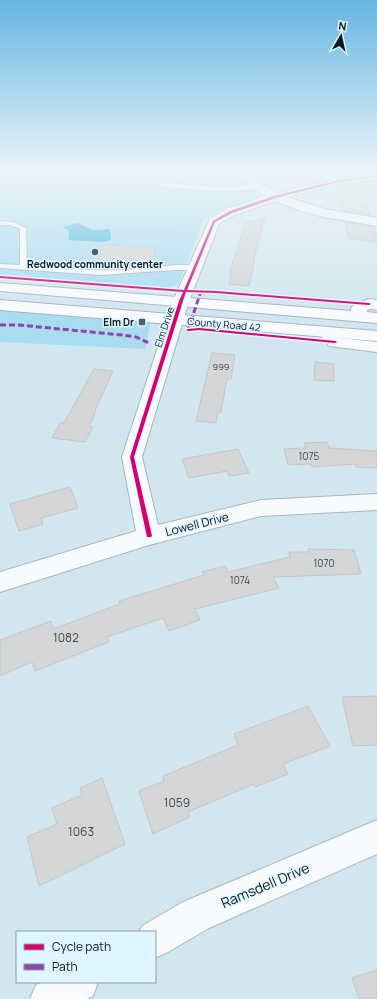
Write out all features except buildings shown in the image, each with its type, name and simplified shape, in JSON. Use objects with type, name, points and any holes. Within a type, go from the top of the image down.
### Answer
[{"type":"main road","name":"Elm Drive","points":[[149,536],[132,457],[175,319],[214,222],[218,220]]},
{"type":"main road","points":[[363,220],[377,222]]},
{"type":"main road","name":"County Road 42","points":[[0,287],[377,318]]},
{"type":"main road","points":[[360,316],[360,308],[369,304],[377,305]]},
{"type":"main road","name":"County Road 42","points":[[0,305],[377,336]]},
{"type":"main road","points":[[326,332],[335,342],[377,347]]},
{"type":"main road","name":"Lowell Drive","points":[[0,582],[149,536],[261,508],[377,502]]},
{"type":"main road","name":"Ramsdell Drive","points":[[156,937],[196,915],[377,837]]},
{"type":"main road","points":[[50,999],[78,983]]},
{"type":"lane","points":[[2,223],[11,223],[23,228],[24,266]]},
{"type":"lane","points":[[0,266],[24,266],[91,272],[141,271],[175,267],[195,268]]},
{"type":"path","points":[[182,232],[186,220]]},
{"type":"shaded area","points":[[0,220],[205,220],[179,283],[164,291],[0,279]]},
{"type":"shaded area","points":[[0,310],[151,321],[145,349],[0,342]]},
{"type":"water","points":[[78,223],[93,230],[110,229],[111,240],[103,242],[69,240],[69,231],[63,227]]},
{"type":"marked path","points":[[188,330],[201,291]]},
{"type":"marked path","points":[[0,325],[19,325],[122,335],[136,337],[149,343]]},
{"type":"cycle path","points":[[149,536],[132,457],[181,301],[214,222],[218,220]]},
{"type":"cycle path","points":[[0,277],[369,304]]},
{"type":"cycle path","points":[[188,330],[199,329],[335,342]]},
{"type":"place","name":"Redwood community center","points":[[95,252]]},
{"type":"place","name":"Elm Dr","points":[[142,322]]}]
